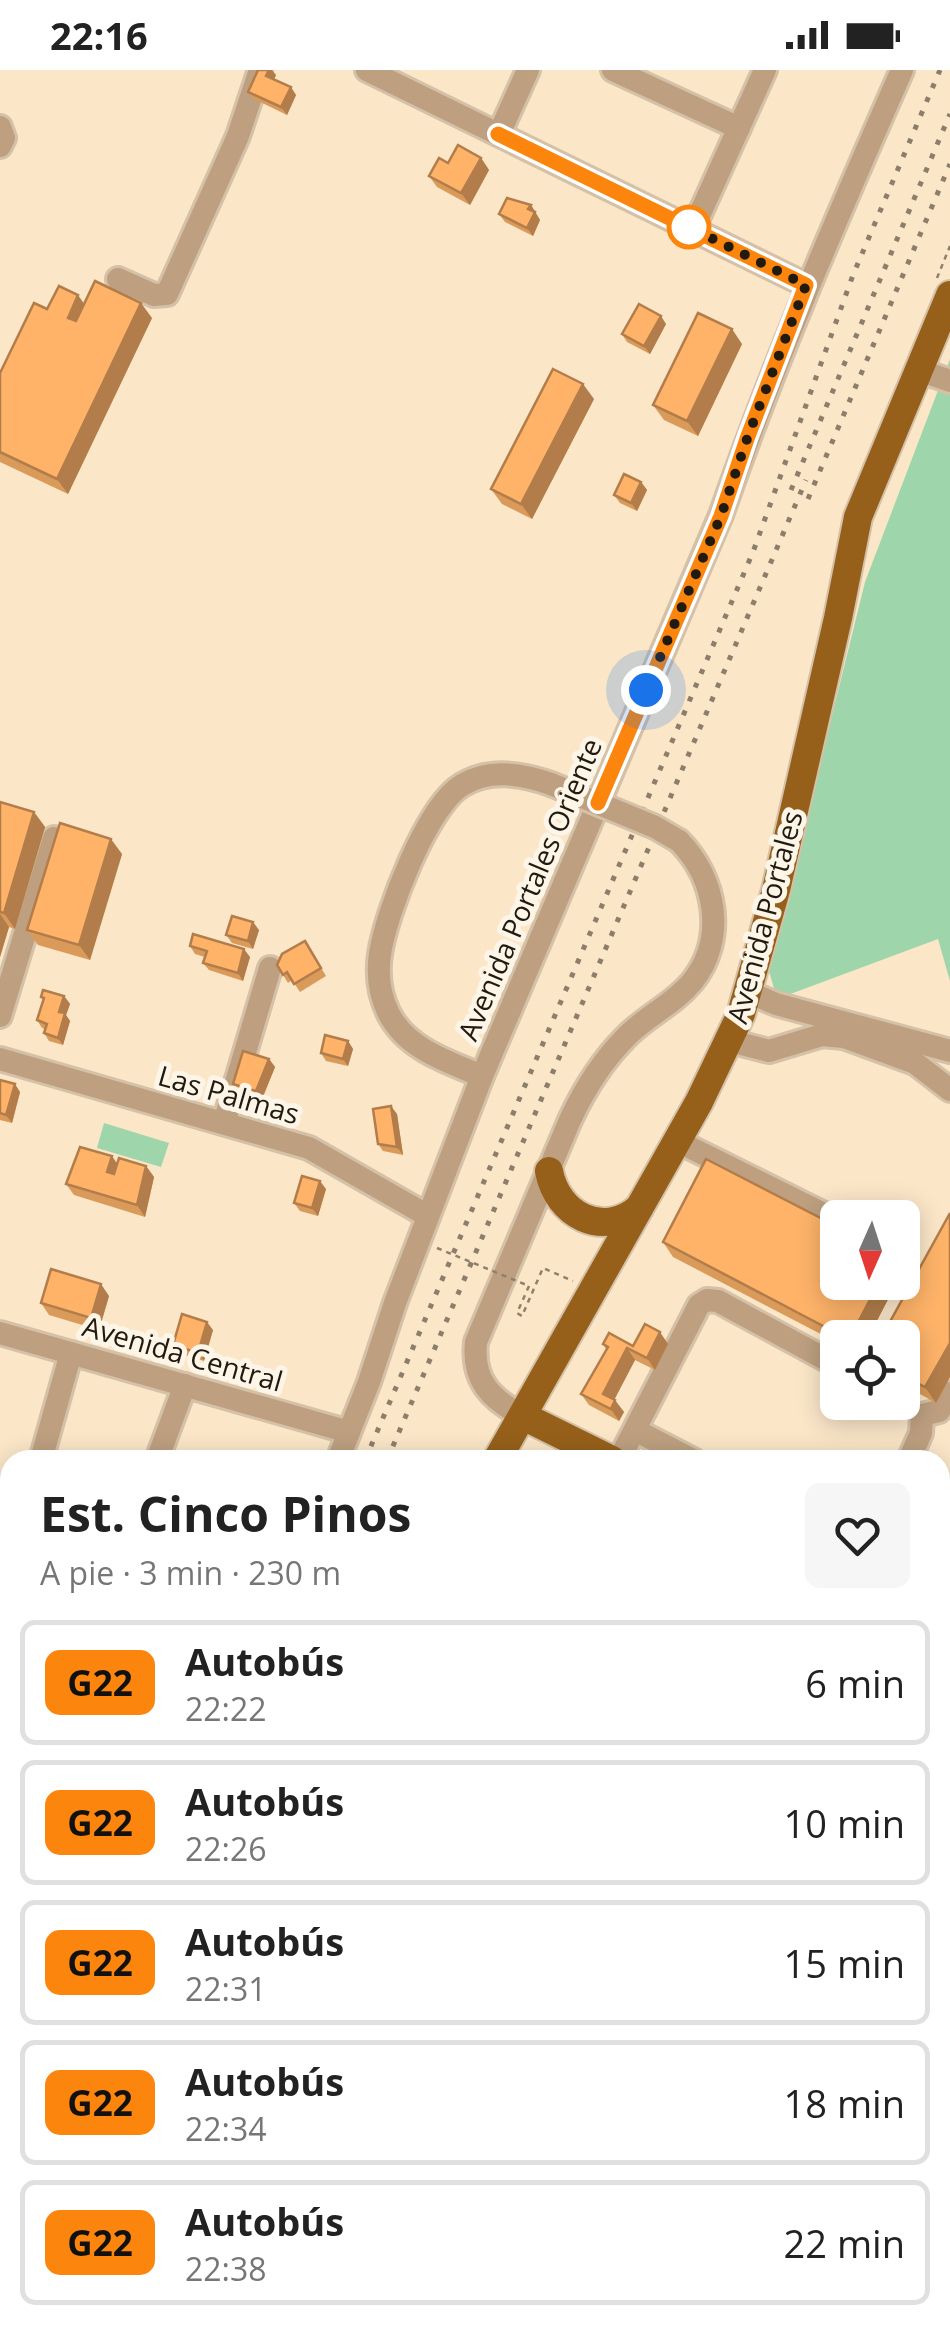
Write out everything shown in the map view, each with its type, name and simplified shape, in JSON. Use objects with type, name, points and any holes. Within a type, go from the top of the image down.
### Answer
[{"type":"main road","name":"Avenida Portales","points":[[853,551],[874,520],[942,378],[948,313]]},
{"type":"main road","name":"Avenida Portales","points":[[503,1450],[730,1041],[776,890],[858,516],[948,313]]},
{"type":"main road","points":[[549,1171],[562,1203],[588,1220],[614,1222],[640,1207]]},
{"type":"main road","points":[[522,1416],[595,1450]]},
{"type":"street","points":[[118,279],[154,295],[167,294],[238,136],[260,70]]},
{"type":"street","points":[[367,70],[806,285]]},
{"type":"street","points":[[412,92],[423,70]]},
{"type":"street","points":[[498,134],[528,70]]},
{"type":"street","points":[[613,70],[738,128]]},
{"type":"street","points":[[693,229],[765,70]]},
{"type":"street","name":"Avenida Portales Oriente","points":[[342,1450],[482,1076],[721,516],[806,285],[902,70]]},
{"type":"street","points":[[0,127],[4,138],[0,146]]},
{"type":"street","name":"Avenida Portales","points":[[482,1076],[432,1054],[398,1028],[381,992],[382,942],[420,839],[435,810],[451,792],[472,780],[496,774],[519,775],[656,827],[679,841],[698,863],[711,897],[713,928],[706,957],[691,983],[639,1024],[600,1068],[578,1104],[476,1342],[476,1365],[482,1385],[495,1399],[522,1416]]},
{"type":"street","points":[[0,1016],[54,838]]},
{"type":"street","points":[[224,1123],[270,968]]},
{"type":"street","points":[[748,992],[776,1004],[950,1051]]},
{"type":"street","points":[[730,1041],[769,1051],[822,1036],[844,1037],[899,1055],[928,1071],[950,1090]]},
{"type":"street","name":"Las Palmas","points":[[0,1059],[324,1155],[428,1216]]},
{"type":"street","points":[[676,1142],[820,1212]]},
{"type":"street","points":[[622,1450],[699,1305],[708,1300],[718,1301],[820,1356]]},
{"type":"street","name":"Avenida Central","points":[[0,1332],[349,1432]]},
{"type":"street","points":[[43,1450],[72,1353]]},
{"type":"street","points":[[161,1450],[185,1385]]},
{"type":"street","points":[[920,1410],[939,1411],[950,1392]]},
{"type":"street","points":[[913,1450],[921,1433],[916,1420]]},
{"type":"street","points":[[635,1430],[674,1450]]},
{"type":"path","points":[[438,1248],[529,1286],[517,1313],[522,1316],[543,1268],[592,1290]]},
{"type":"green space","points":[[950,359],[950,981],[938,939],[777,999],[769,971],[865,582]]},
{"type":"green space","points":[[104,1123],[169,1143],[161,1167],[97,1148]]},
{"type":"building","points":[[258,70],[269,70],[266,76],[291,87],[281,107],[248,92]]},
{"type":"building","points":[[458,145],[481,158],[461,193],[429,176],[439,158],[448,163]]},
{"type":"building","points":[[507,198],[531,205],[528,209],[535,212],[527,228],[499,214]]},
{"type":"building","points":[[95,281],[141,303],[57,479],[0,452],[0,373],[34,303],[47,309],[59,286],[78,295],[68,318],[76,321]]},
{"type":"building","points":[[639,304],[661,316],[644,346],[622,334]]},
{"type":"building","points":[[698,313],[732,329],[687,421],[653,405]]},
{"type":"building","points":[[553,369],[583,384],[521,504],[491,489]]},
{"type":"building","points":[[624,474],[641,482],[631,503],[614,495]]},
{"type":"building","points":[[0,802],[34,812],[4,913],[0,912]]},
{"type":"building","points":[[60,823],[111,839],[79,945],[27,930]]},
{"type":"building","points":[[232,916],[253,922],[248,941],[226,935]]},
{"type":"building","points":[[193,934],[244,949],[238,973],[203,963],[207,951],[190,946]]},
{"type":"building","points":[[305,941],[321,968],[294,984],[277,965],[282,954]]},
{"type":"building","points":[[43,990],[64,996],[59,1012],[65,1013],[58,1038],[44,1033],[47,1024],[37,1020]]},
{"type":"building","points":[[325,1035],[348,1041],[343,1059],[321,1053]]},
{"type":"building","points":[[243,1051],[269,1059],[256,1091],[233,1084]]},
{"type":"building","points":[[0,1080],[15,1084],[6,1115],[0,1113]]},
{"type":"building","points":[[391,1106],[397,1147],[378,1144],[373,1109]]},
{"type":"building","points":[[80,1147],[112,1156],[107,1172],[114,1174],[119,1158],[146,1166],[137,1205],[66,1184]]},
{"type":"building","points":[[706,1159],[820,1218],[820,1300],[870,1300],[859,1320],[820,1320],[820,1324],[663,1242]]},
{"type":"building","points":[[302,1176],[320,1181],[312,1208],[294,1203]]},
{"type":"building","points":[[950,1213],[950,1343],[925,1387],[920,1384],[920,1320],[891,1320],[902,1300],[920,1300],[920,1267]]},
{"type":"building","points":[[51,1269],[101,1284],[91,1318],[41,1303]]},
{"type":"building","points":[[182,1314],[207,1322],[198,1353],[173,1345]]},
{"type":"building","points":[[645,1324],[660,1332],[647,1358],[627,1348],[603,1394],[615,1400],[611,1409],[581,1394],[608,1347],[603,1344],[609,1333],[633,1346]]},
{"type":"railway","points":[[369,1450],[753,552],[853,275],[940,70]]},
{"type":"railway","points":[[791,490],[950,114]]},
{"type":"railway","points":[[808,499],[950,164]]},
{"type":"railway","points":[[391,1450],[806,480]]},
{"type":"bus line","name":"G22","points":[[498,134],[806,285],[721,516],[598,803]]},
{"type":"route","points":[[646,690],[721,516],[806,285],[689,227]]}]
